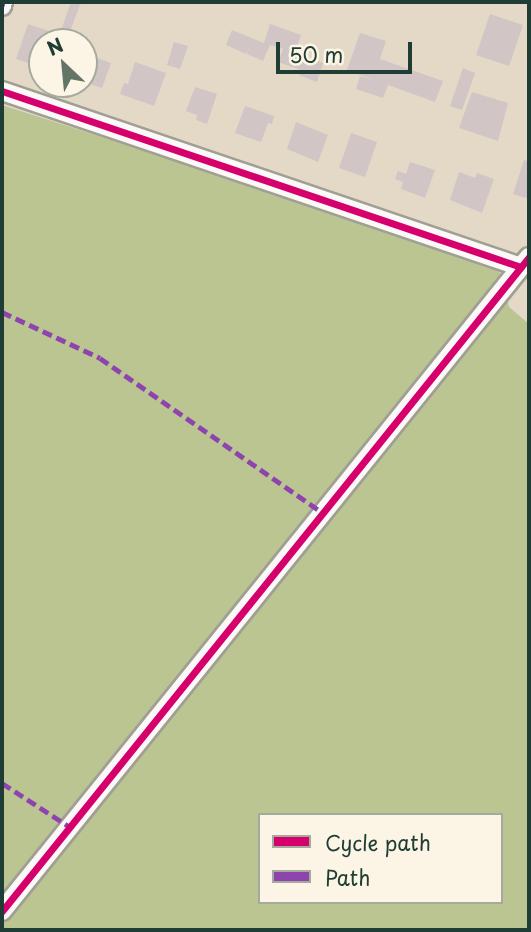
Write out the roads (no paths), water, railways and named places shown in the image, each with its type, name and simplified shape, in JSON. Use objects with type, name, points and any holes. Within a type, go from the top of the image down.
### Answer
[{"type":"street","points":[[2,91],[525,262],[2,911]]}]
